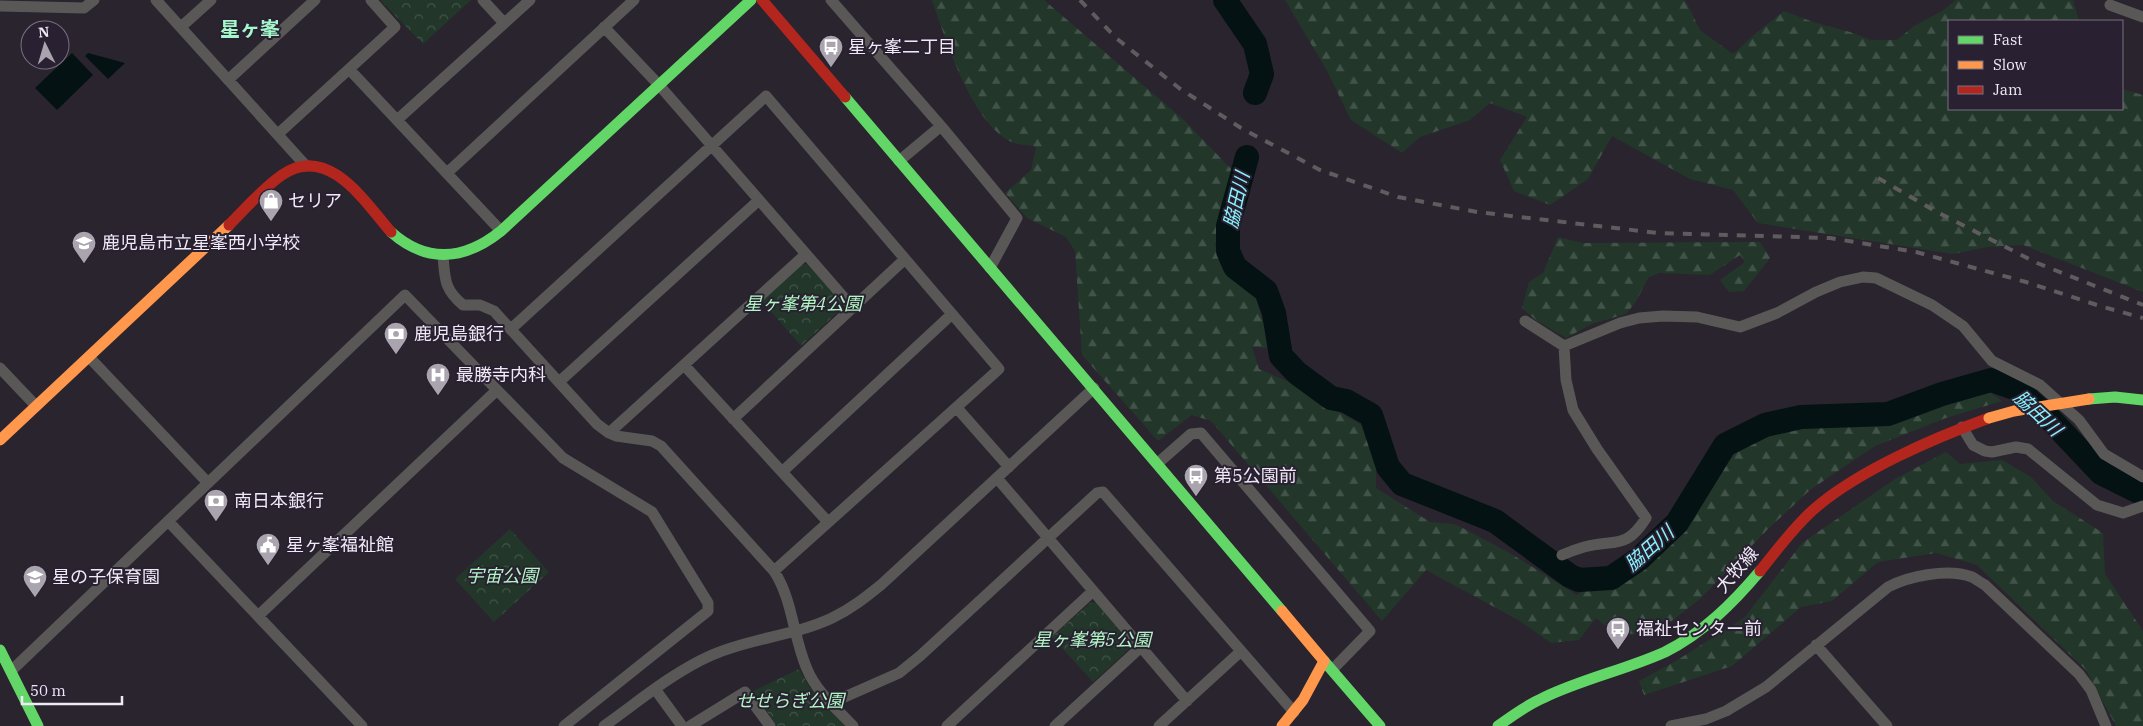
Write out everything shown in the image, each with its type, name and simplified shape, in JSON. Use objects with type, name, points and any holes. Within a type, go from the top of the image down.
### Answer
[{"type":"street","points":[[0,6],[84,8],[94,0]]},
{"type":"street","points":[[156,0],[306,166]]},
{"type":"street","points":[[181,27],[211,0]]},
{"type":"street","points":[[228,80],[315,0]]},
{"type":"street","points":[[278,134],[395,27],[371,0]]},
{"type":"street","points":[[483,0],[504,23]]},
{"type":"street","points":[[397,120],[530,0]]},
{"type":"street","points":[[447,173],[634,0]]},
{"type":"street","points":[[0,440],[282,176],[306,166],[322,168],[337,174],[349,184],[402,242],[443,256],[474,249],[486,243],[501,231],[751,0]]},
{"type":"street","points":[[762,0],[1380,726]]},
{"type":"street","points":[[831,0],[941,126],[1017,218],[990,268]]},
{"type":"street","points":[[2110,5],[2143,17]]},
{"type":"street","points":[[604,27],[659,85],[853,308]]},
{"type":"street","points":[[349,69],[501,231]]},
{"type":"street","points":[[511,329],[766,96],[999,370],[774,571]]},
{"type":"street","points":[[899,161],[941,126]]},
{"type":"street","points":[[559,382],[759,200]]},
{"type":"street","points":[[609,433],[806,254]]},
{"type":"street","points":[[443,256],[445,281],[449,292],[463,305],[488,307],[511,329],[597,424],[609,433],[652,441],[660,446],[774,571],[786,592],[807,670],[831,703],[853,726]]},
{"type":"street","points":[[733,419],[905,259]]},
{"type":"street","points":[[1564,346],[1620,323],[1639,318],[1663,316],[1697,317],[1740,327],[1778,313],[1816,292],[1840,282],[1863,277],[1876,278],[1932,305],[1963,326],[1992,361],[2040,385],[2079,420],[2104,454],[2143,477]]},
{"type":"street","points":[[11,671],[405,295],[564,458],[652,512],[708,602],[708,610],[564,726]]},
{"type":"street","points":[[782,472],[952,314]]},
{"type":"street","points":[[1524,321],[1564,346]]},
{"type":"street","points":[[1562,555],[1584,547],[1624,542],[1639,529],[1646,518],[1597,449],[1573,410],[1566,380],[1564,346]]},
{"type":"street","points":[[89,357],[208,483]]},
{"type":"street","points":[[684,365],[828,522]]},
{"type":"street","points":[[0,368],[36,406]]},
{"type":"street","points":[[604,726],[690,666],[748,642],[830,619],[865,598],[1094,388]]},
{"type":"street","points":[[258,616],[497,390]]},
{"type":"street","name":"大牧線","points":[[1498,726],[1514,714],[1554,692],[1671,650],[1704,628],[1735,601],[1790,534],[1823,502],[1892,459],[1962,427],[2014,410],[2089,399],[2115,397],[2143,400]]},
{"type":"street","points":[[956,408],[1009,466]]},
{"type":"street","points":[[1962,427],[1973,445],[1986,450],[1992,452],[2016,446],[2028,450],[2097,505],[2123,513],[2141,507]]},
{"type":"street","points":[[1158,464],[1191,434],[1201,433],[1370,632],[1332,670]]},
{"type":"street","points":[[997,478],[1186,700]]},
{"type":"street","points":[[831,703],[898,673],[920,656],[1097,493],[1103,492],[1294,712]]},
{"type":"street","points":[[168,520],[362,726]]},
{"type":"street","points":[[1671,726],[1726,711],[1766,687],[1888,588],[1904,579],[1955,574],[1972,577],[1985,585],[2079,674],[2091,690],[2106,726]]},
{"type":"street","points":[[948,726],[1094,591]]},
{"type":"street","points":[[1816,645],[1887,726]]},
{"type":"street","points":[[1055,726],[1141,647]]},
{"type":"street","points":[[0,650],[38,726]]},
{"type":"street","points":[[1159,726],[1240,652]]},
{"type":"street","points":[[1282,726],[1303,700],[1324,660]]},
{"type":"street","points":[[655,690],[682,726]]},
{"type":"street","points":[[690,726],[745,692],[770,726]]},
{"type":"green space","points":[[380,0],[471,0],[423,44]]},
{"type":"green space","points":[[932,0],[1044,0],[1185,121],[1236,174],[1215,245],[1221,265],[1254,289],[1270,348],[1252,347],[1259,369],[1306,389],[1320,401],[1365,427],[1376,459],[1376,488],[1430,522],[1455,524],[1510,553],[1577,595],[1669,531],[1699,467],[1737,427],[1792,407],[1857,420],[1974,381],[2002,401],[1946,418],[1875,446],[1810,490],[1768,529],[1700,599],[1660,630],[1618,637],[1596,618],[1579,640],[1551,643],[1520,621],[1426,570],[1382,621],[1211,421],[1192,415],[1158,441],[1082,355],[1075,251],[1066,237],[1027,218],[1005,193],[1031,170],[1036,147],[1014,143],[999,134],[985,119],[962,80]]},
{"type":"green space","points":[[1285,0],[1685,0],[1700,30],[1733,54],[1784,11],[1871,40],[1897,40],[1914,26],[1942,11],[1956,0],[2073,0],[2079,20],[1948,20],[1948,110],[2123,110],[2123,89],[2143,95],[2143,292],[2023,245],[1988,247],[1953,254],[1758,223],[1733,190],[1690,179],[1612,136],[1588,179],[1550,205],[1514,191],[1500,160],[1527,117],[1490,103],[1470,120],[1420,137],[1402,153],[1351,120],[1326,69]]},
{"type":"green space","points":[[1558,237],[1582,243],[1760,242],[1770,258],[1744,291],[1729,292],[1720,280],[1745,262],[1740,255],[1710,275],[1659,273],[1649,277],[1635,303],[1626,314],[1592,324],[1566,338],[1537,321],[1522,308],[1529,282],[1543,273]]},
{"type":"green space","name":"星ヶ峯第4公園","points":[[807,264],[841,302],[841,309],[801,346],[762,301],[801,265]]},
{"type":"green space","points":[[1946,452],[1960,464],[2002,460],[2031,477],[2053,501],[2103,533],[2105,574],[2143,631],[2143,726],[2116,726],[2086,670],[1977,565],[1936,553],[1878,562],[1832,601],[1801,607],[1732,666],[1644,695],[1639,681],[1676,661],[1745,617],[1802,543],[1895,479]]},
{"type":"green space","name":"宇宙公園","points":[[510,529],[549,572],[494,622],[455,579]]},
{"type":"green space","name":"星ヶ峯第5公園","points":[[1096,602],[1129,643],[1129,649],[1093,682],[1052,637],[1090,603]]},
{"type":"green space","name":"せせらぎ公園","points":[[799,669],[809,686],[845,726],[777,726],[753,691]]},
{"type":"shaded area","points":[[72,53],[93,75],[57,110],[35,88],[54,70],[70,70],[70,55]]},
{"type":"shaded area","points":[[88,53],[125,63],[108,79],[85,56]]},
{"type":"waterway","name":"脇田川","points":[[1225,0],[1255,44],[1262,74],[1255,93]]},
{"type":"waterway","name":"脇田川","points":[[1247,157],[1228,226],[1228,251],[1235,267],[1266,291],[1274,313],[1281,356],[1297,373],[1331,398],[1346,401],[1371,415],[1388,467],[1402,484],[1495,521],[1570,576],[1579,580],[1611,578],[1639,559],[1677,523],[1725,445],[1765,425],[1801,417],[1888,414],[1942,394],[1991,380],[2017,389],[2049,418],[2101,473],[2143,494]]},
{"type":"railway","points":[[1080,0],[1116,38],[1179,88],[1241,128],[1320,170],[1398,197],[1477,212],[1658,233],[1830,238],[1916,252],[2026,282],[2143,318]]},
{"type":"railway","points":[[1878,178],[1935,211],[2037,263],[2143,305]]},
{"type":"traffic: fast","points":[[391,232],[418,249],[432,253],[460,252],[474,248],[487,241],[501,231],[751,0]]},
{"type":"traffic: fast","points":[[845,97],[1282,611]]},
{"type":"traffic: fast","points":[[2089,399],[2115,397],[2143,400]]},
{"type":"traffic: fast","points":[[1498,726],[1526,707],[1558,691],[1635,664],[1679,644],[1717,616],[1760,571]]},
{"type":"traffic: fast","points":[[0,650],[38,726]]},
{"type":"traffic: fast","points":[[1324,661],[1380,726]]},
{"type":"traffic: slow","points":[[0,440],[229,225]]},
{"type":"traffic: slow","points":[[1989,418],[2014,411],[2089,399]]},
{"type":"traffic: slow","points":[[1282,611],[1324,661],[1303,700],[1282,726]]},
{"type":"traffic: jam","points":[[762,0],[845,97]]},
{"type":"traffic: jam","points":[[229,225],[261,192],[282,175],[299,167],[315,166],[330,171],[344,180],[357,192],[391,232]]},
{"type":"traffic: jam","points":[[1760,571],[1785,539],[1813,510],[1851,482],[1897,457],[1944,435],[1989,418]]},
{"type":"place","name":"星ヶ峯二丁目","points":[[831,68]]},
{"type":"place","name":"セリア","points":[[271,222]]},
{"type":"place","name":"鹿児島市立星峯西小学校","points":[[84,264]]},
{"type":"place","name":"鹿児島銀行","points":[[396,355]]},
{"type":"place","name":"最勝寺内科","points":[[438,396]]},
{"type":"place","name":"第5公園前","points":[[1196,497]]},
{"type":"place","name":"南日本銀行","points":[[216,522]]},
{"type":"place","name":"星ヶ峯福祉館","points":[[268,566]]},
{"type":"place","name":"星の子保育園","points":[[35,598]]},
{"type":"place","name":"福祉センター前","points":[[1618,650]]},
{"type":"district","name":"星ヶ峯","points":[[250,29]]}]
